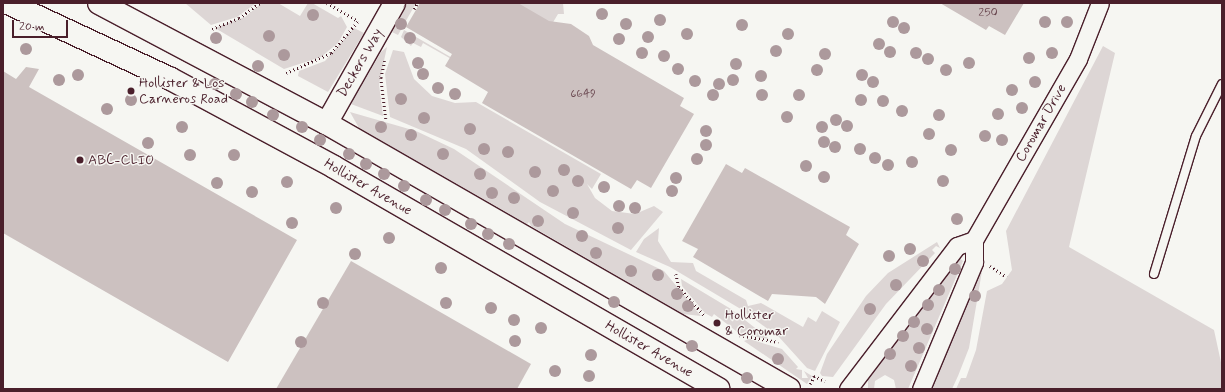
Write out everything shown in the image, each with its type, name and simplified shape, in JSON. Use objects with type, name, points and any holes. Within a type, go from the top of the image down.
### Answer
[{"type":"main road","name":"Hollister Avenue","points":[[8,3],[169,78],[334,167],[719,389]]},
{"type":"main road","points":[[99,3],[326,122],[789,389]]},
{"type":"street","name":"Coromar Drive","points":[[921,389],[974,262],[974,240],[1078,59],[1100,3]]},
{"type":"street","name":"Deckers Way","points":[[326,122],[402,9]]},
{"type":"street","points":[[848,389],[956,246],[974,240]]},
{"type":"lane","points":[[1154,274],[1196,136],[1222,84]]},
{"type":"path","points":[[212,29],[239,18],[260,3]]},
{"type":"path","points":[[286,73],[331,53],[358,21],[327,3]]},
{"type":"path","points":[[402,9],[417,3]]},
{"type":"path","points":[[386,120],[381,78],[388,56]]},
{"type":"path","points":[[988,265],[1007,277]]},
{"type":"path","points":[[676,274],[679,287],[704,315]]},
{"type":"path","points":[[739,335],[778,342]]},
{"type":"path","points":[[810,384],[814,376],[825,381]]},
{"type":"shaded area","points":[[185,3],[256,3],[237,17],[211,25]]},
{"type":"shaded area","points":[[262,3],[278,3],[300,16],[308,3],[312,3],[338,18],[341,16],[347,27],[338,43],[321,57],[284,69],[215,28],[245,17]]},
{"type":"shaded area","points":[[408,3],[416,3],[398,35],[392,32]]},
{"type":"shaded area","points":[[516,3],[563,3],[564,14],[558,14],[552,24]]},
{"type":"shaded area","points":[[354,28],[364,33],[328,92],[298,76],[299,71],[325,61]]},
{"type":"shaded area","points":[[404,30],[454,59],[453,60],[423,43],[421,47],[413,43],[411,46],[401,37]]},
{"type":"shaded area","points":[[1103,46],[1115,53],[1069,247],[1214,330],[1222,367],[1222,389],[956,389],[961,378],[966,378],[976,350],[987,291],[1002,284],[1012,270],[1006,231]]},
{"type":"shaded area","points":[[387,47],[379,84],[383,116],[351,104],[381,52]]},
{"type":"shaded area","points":[[393,50],[404,52],[414,79],[432,96],[455,103],[476,102],[601,174],[592,189],[587,184],[595,198],[612,211],[635,214],[654,206],[663,212],[631,250],[540,202],[466,149],[390,117],[385,74]]},
{"type":"shaded area","points":[[350,112],[416,131],[454,149],[565,224],[664,271],[701,316],[683,314],[531,226],[529,222],[527,224],[359,128]]},
{"type":"shaded area","points":[[659,228],[658,241],[671,262],[693,263],[696,271],[746,300],[748,306],[761,303],[803,327],[808,317],[816,322],[822,311],[840,322],[815,371],[807,368],[779,337],[739,308],[670,267],[636,252],[644,239]]},
{"type":"shaded area","points":[[937,242],[940,248],[936,246],[932,250],[935,253],[886,304],[833,377],[822,376],[820,373],[827,354],[866,296],[888,273]]},
{"type":"shaded area","points":[[957,256],[963,261],[908,389],[896,389],[894,380],[885,375],[875,381],[874,389],[868,389],[868,375]]},
{"type":"shaded area","points":[[982,271],[969,348],[952,389],[927,389],[975,279],[977,280]]},
{"type":"shaded area","points":[[681,279],[731,309],[769,339],[740,334],[714,314],[712,317],[705,313],[682,286]]},
{"type":"shaded area","points":[[749,339],[782,349],[798,367],[796,369],[802,370],[802,378],[808,378],[804,371],[812,376],[807,384],[744,341]]},
{"type":"building","points":[[420,3],[518,3],[549,21],[571,24],[589,36],[593,45],[684,98],[680,106],[694,114],[651,188],[637,180],[631,189],[482,103],[488,92],[445,66],[452,54],[406,27]]},
{"type":"building","points":[[940,3],[1024,3],[1005,35],[989,26],[986,30]]},
{"type":"building","name":"ABC-CLIO","points":[[26,67],[39,69],[29,87],[297,240],[228,362],[3,233],[3,71],[16,79]]},
{"type":"building","points":[[726,164],[742,173],[745,168],[850,227],[846,235],[859,244],[825,304],[816,297],[772,294],[768,301],[693,257],[698,249],[682,241]]},
{"type":"building","points":[[351,261],[531,364],[517,389],[276,389]]},
{"type":"place","name":"Hollister & Los Carneros Road","points":[[131,91]]},
{"type":"place","name":"ABC-CLIO","points":[[80,160]]},
{"type":"place","name":"Hollister & Coromar","points":[[717,323]]}]
